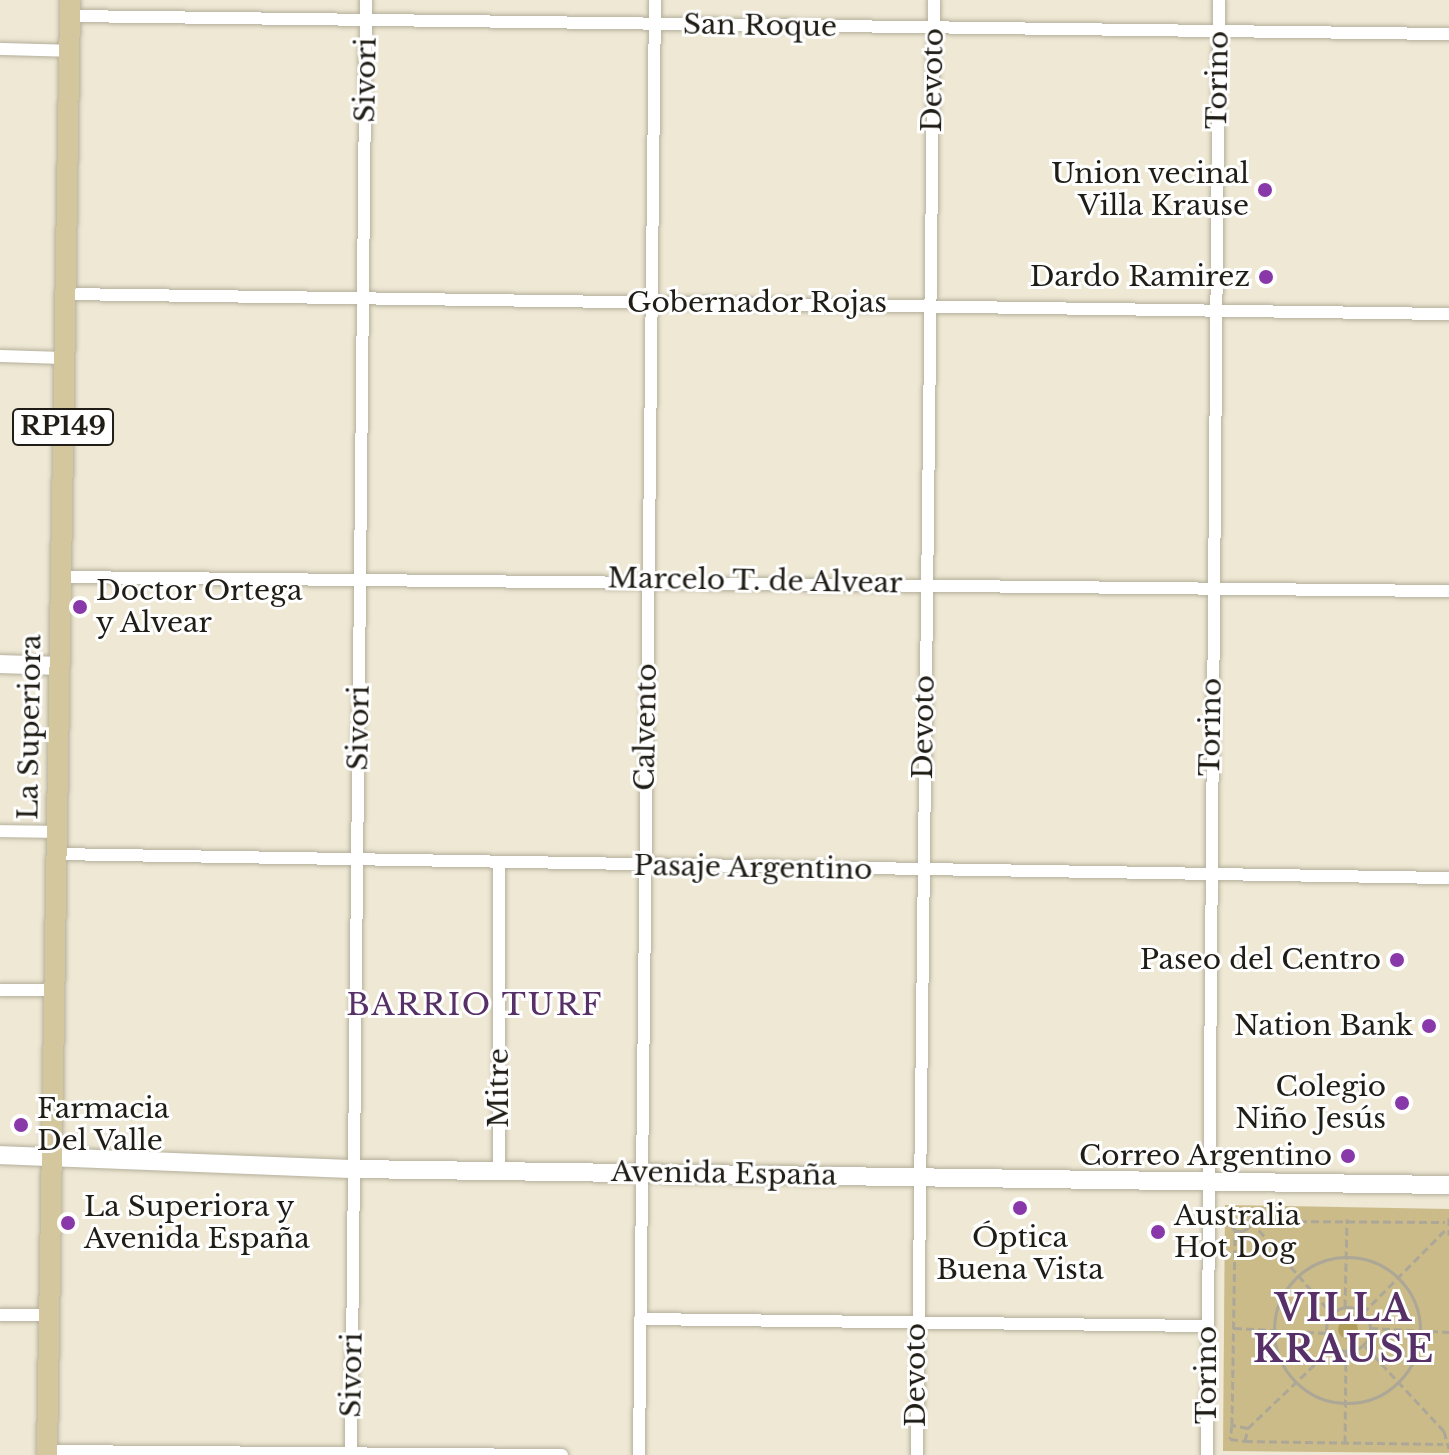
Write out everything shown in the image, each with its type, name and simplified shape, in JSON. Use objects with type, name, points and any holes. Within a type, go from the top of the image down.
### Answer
[{"type":"main road","name":"La Superiora","points":[[47,1453],[70,8]]},
{"type":"street","name":"Sivori","points":[[351,1454],[366,0]]},
{"type":"street","name":"Calvento","points":[[639,1455],[655,0]]},
{"type":"street","name":"Devoto","points":[[917,1455],[916,1323],[934,0]]},
{"type":"street","name":"Torino","points":[[1207,1455],[1206,1181],[1219,0]]},
{"type":"street","name":"San Roque","points":[[70,8],[366,25],[654,24],[1449,34]]},
{"type":"street","points":[[0,49],[70,51]]},
{"type":"street","name":"Gobernador Rojas","points":[[65,294],[363,303],[930,304],[1449,314]]},
{"type":"street","points":[[0,356],[64,358]]},
{"type":"street","name":"Marcelo T. de Alvear","points":[[61,577],[360,576],[1449,591]]},
{"type":"street","points":[[0,664],[59,666]]},
{"type":"street","points":[[0,831],[57,832]]},
{"type":"street","name":"Pasaje Argentino","points":[[56,854],[357,864],[922,870],[1209,878],[1449,878]]},
{"type":"street","name":"Mitre","points":[[499,864],[499,1169]]},
{"type":"street","points":[[0,990],[54,990]]},
{"type":"street","name":"Avenida España","points":[[0,1155],[354,1169],[1449,1185]]},
{"type":"street","points":[[0,1315],[49,1315]]},
{"type":"street","points":[[640,1319],[1207,1326]]},
{"type":"street","points":[[47,1453],[562,1455]]},
{"type":"path","points":[[1332,1314],[1251,1221],[1246,1211],[1233,1212],[1230,1439],[1443,1444],[1449,1448]]},
{"type":"path","points":[[1345,1307],[1347,1219]]},
{"type":"path","points":[[1235,1230],[1251,1221],[1447,1220],[1445,1230],[1363,1313]]},
{"type":"path","points":[[1445,1230],[1449,1235]]},
{"type":"path","points":[[1346,1256],[1369,1259],[1398,1277],[1412,1295],[1420,1331],[1398,1383],[1345,1403],[1319,1398],[1296,1382],[1277,1353],[1274,1330],[1284,1291],[1298,1275],[1346,1256]]},
{"type":"path","points":[[1345,1307],[1363,1313],[1370,1328],[1363,1345],[1346,1351],[1334,1346],[1326,1333],[1332,1314],[1345,1307]]},
{"type":"path","points":[[1232,1328],[1326,1333]]},
{"type":"path","points":[[1370,1328],[1449,1332]]},
{"type":"path","points":[[1363,1345],[1444,1431],[1443,1444]]},
{"type":"path","points":[[1245,1441],[1248,1428],[1334,1346]]},
{"type":"path","points":[[1345,1443],[1346,1351]]},
{"type":"path","points":[[1232,1425],[1248,1428]]},
{"type":"path","points":[[1444,1431],[1449,1428]]},
{"type":"shaded area","points":[[1225,1205],[1449,1209],[1449,1453],[1223,1451]]},
{"type":"shaded area","points":[[1348,1319],[1355,1322],[1358,1329],[1355,1336],[1348,1339],[1341,1336],[1338,1329],[1341,1322]]},
{"type":"place","name":"Union vecinal Villa Krause","points":[[1265,190]]},
{"type":"place","name":"Dardo Ramirez","points":[[1266,277]]},
{"type":"place","name":"Doctor Ortega y Alvear","points":[[80,607]]},
{"type":"place","name":"Paseo del Centro","points":[[1397,960]]},
{"type":"place","name":"Nation Bank","points":[[1429,1026]]},
{"type":"place","name":"Colegio Niño Jesús","points":[[1402,1103]]},
{"type":"place","name":"Farmacia Del Valle","points":[[21,1125]]},
{"type":"place","name":"Correo Argentino","points":[[1348,1156]]},
{"type":"place","name":"Óptica Buena Vista","points":[[1020,1208]]},
{"type":"place","name":"La Superiora y Avenida España","points":[[68,1223]]},
{"type":"place","name":"Australia Hot Dog","points":[[1158,1232]]},
{"type":"district","name":"BARRIO TURF","points":[[475,1005]]},
{"type":"district","name":"VILLA KRAUSE","points":[[1344,1328]]}]
